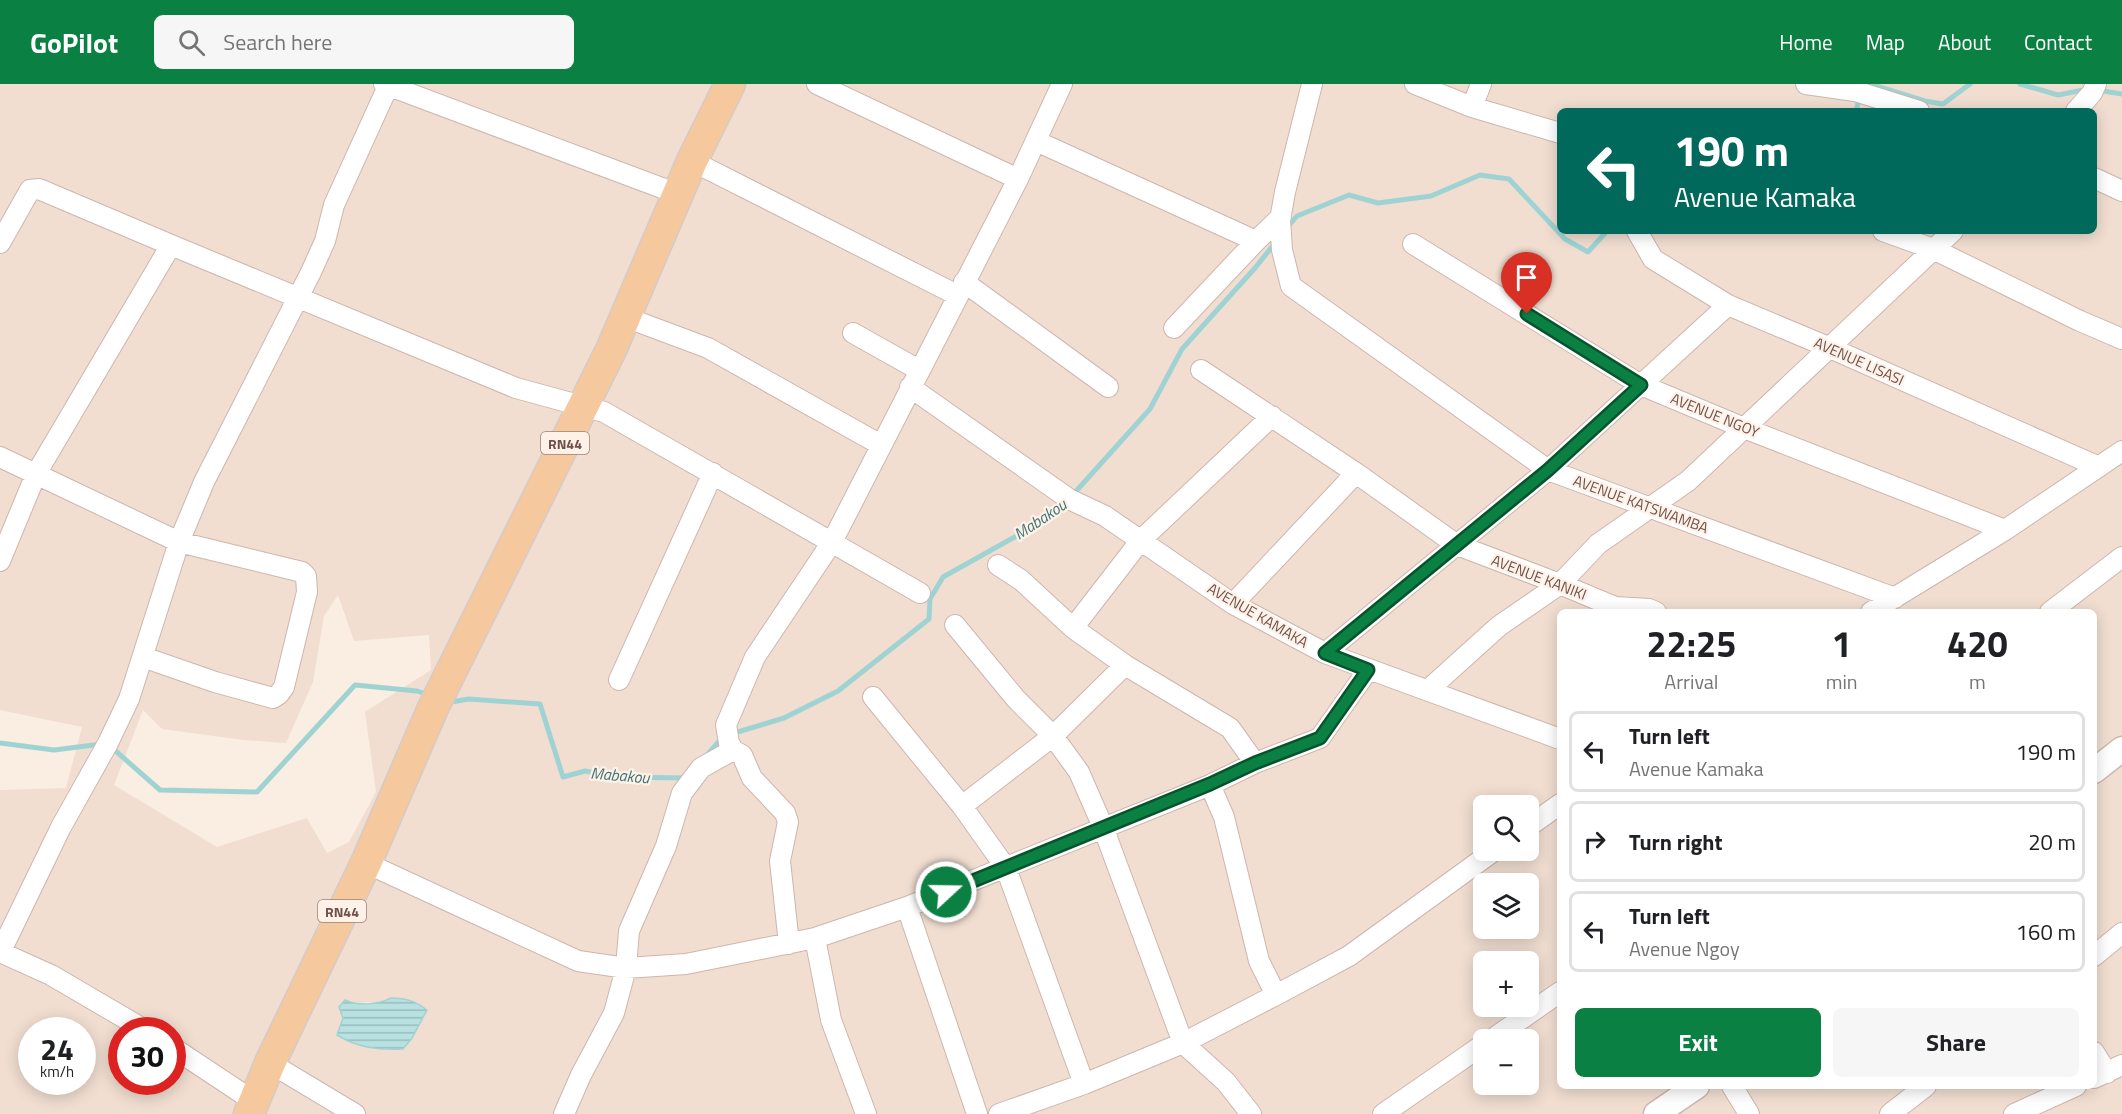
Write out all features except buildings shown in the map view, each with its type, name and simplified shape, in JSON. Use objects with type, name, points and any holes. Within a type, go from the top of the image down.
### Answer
[{"type":"main road","name":"RN44","points":[[252,1108],[270,1064],[366,863],[438,698],[625,317],[692,161],[730,84]]},
{"type":"street","points":[[817,84],[1018,179]]},
{"type":"street","points":[[564,1114],[581,1075],[614,1013],[626,968],[629,931],[666,846],[682,793],[701,768],[730,739],[755,657],[832,542],[960,288],[1018,179],[1062,84]]},
{"type":"street","points":[[1174,328],[1256,241],[1281,218],[1284,192],[1312,84]]},
{"type":"street","points":[[1415,84],[1472,107],[1557,132]]},
{"type":"street","points":[[1472,107],[1481,84]]},
{"type":"street","points":[[1806,84],[1855,91],[1910,108]]},
{"type":"street","points":[[123,1017],[51,975],[0,952],[61,827],[108,743],[129,699],[179,542],[204,482],[325,241],[334,205],[387,85],[678,194]]},
{"type":"street","points":[[2078,108],[2094,88]]},
{"type":"street","points":[[1036,141],[1256,241]]},
{"type":"street","points":[[692,161],[960,288],[1108,387]]},
{"type":"street","points":[[2097,179],[2122,191]]},
{"type":"street","points":[[0,243],[30,190],[39,189],[516,388],[604,412],[921,593]]},
{"type":"street","name":"AVENUE KATSWAMBA","points":[[1281,218],[1282,250],[1291,286],[1548,470],[1894,598]]},
{"type":"street","name":"AVENUE LISASI","points":[[1639,234],[1653,259],[1728,305],[2099,467]]},
{"type":"street","points":[[1891,234],[1933,249],[2080,321],[2122,339]]},
{"type":"street","points":[[1428,690],[1499,626],[1560,584],[1598,544],[1648,506],[1688,481],[1950,234]]},
{"type":"street","name":"AVENUE NGOY","points":[[1413,244],[1641,385],[1744,428],[2005,530]]},
{"type":"street","points":[[0,561],[36,474],[171,245]]},
{"type":"street","points":[[1325,653],[1548,470],[1728,305]]},
{"type":"street","points":[[625,317],[708,348],[881,445]]},
{"type":"street","name":"AVENUE KAMAKA","points":[[854,333],[1069,500],[1105,516],[1233,604],[1325,653],[1557,738]]},
{"type":"street","name":"AVENUE KANIKI","points":[[1201,370],[1356,473],[1457,545],[1560,584],[1615,608],[1649,609]]},
{"type":"street","points":[[1073,628],[1140,540],[1272,416]]},
{"type":"street","points":[[1876,609],[2005,530],[2122,452]]},
{"type":"street","points":[[0,457],[179,542],[302,572],[306,576],[307,592],[284,687],[273,698],[215,682],[143,657]]},
{"type":"street","points":[[619,680],[713,473]]},
{"type":"street","points":[[1233,604],[1356,473]]},
{"type":"street","points":[[2054,609],[2122,557]]},
{"type":"street","points":[[998,565],[1021,580],[1073,628],[1125,665],[1230,728],[1255,763]]},
{"type":"street","points":[[955,625],[1016,699],[1053,736],[1079,772],[1103,827],[1183,1043],[1226,1082],[1251,1114]]},
{"type":"street","points":[[962,806],[1053,736],[1125,665]]},
{"type":"street","points":[[366,863],[578,961],[626,968],[686,964],[815,938],[907,907],[1320,738],[1368,670]]},
{"type":"street","points":[[873,697],[962,806],[1006,868],[1084,1084]]},
{"type":"street","points":[[730,739],[742,755],[752,778],[785,813],[788,822],[780,861],[789,944]]},
{"type":"street","points":[[2097,769],[2122,749]]},
{"type":"street","points":[[1210,784],[1224,817],[1259,961],[1276,995]]},
{"type":"street","points":[[1539,819],[1557,806]]},
{"type":"street","points":[[999,1114],[1084,1084],[1183,1043],[1276,995],[1349,956],[1480,861]]},
{"type":"street","points":[[907,907],[976,1114]]},
{"type":"street","points":[[2097,954],[2122,933]]},
{"type":"street","points":[[815,938],[831,1020],[866,1114]]},
{"type":"street","points":[[1507,1029],[1557,994]]},
{"type":"street","points":[[1383,1114],[1473,1052]]},
{"type":"street","points":[[2097,1056],[2108,1072]]},
{"type":"street","points":[[186,1058],[252,1108]]},
{"type":"street","points":[[270,1064],[356,1114]]},
{"type":"street","points":[[1656,1114],[1693,1089]]},
{"type":"street","points":[[1734,1089],[1749,1114]]},
{"type":"street","points":[[1890,1114],[1922,1089]]},
{"type":"street","points":[[2028,1111],[2070,1089]]},
{"type":"shaded area","points":[[0,84],[2122,84],[2122,1114],[0,1114],[0,790],[66,788],[82,727],[0,710]],"holes":[[[338,595],[354,641],[429,635],[431,670],[365,712],[376,792],[349,842],[327,853],[307,818],[217,847],[114,785],[143,710],[162,729],[286,743],[313,682],[324,616]],[[391,998],[417,1027],[412,1038],[402,1049],[390,1050],[360,1046],[337,1035],[343,1018],[339,1007],[367,1002],[380,1004]]]},
{"type":"water","points":[[391,998],[410,1001],[427,1010],[412,1038],[403,1049],[368,1047],[337,1035],[343,1018],[339,1007],[345,1000],[368,1004]]},
{"type":"waterway","points":[[1870,84],[1925,101],[1943,104],[1970,84]]},
{"type":"waterway","points":[[2020,84],[2058,95],[2088,89]]},
{"type":"waterway","points":[[2097,90],[2122,94]]},
{"type":"waterway","points":[[1857,108],[1860,95]]},
{"type":"waterway","name":"Mabakou","points":[[1286,229],[1297,216],[1349,195],[1378,203],[1431,196],[1480,175],[1509,179],[1557,230]]},
{"type":"waterway","name":"Mabakou","points":[[1560,234],[1588,252],[1604,234]]},
{"type":"waterway","name":"Mabakou","points":[[731,734],[784,718],[838,691],[929,619],[930,599],[943,577],[1038,524],[1069,499],[1150,409],[1182,349],[1275,243]]},
{"type":"waterway","name":"Mabakou","points":[[110,746],[160,790],[257,792],[355,685],[417,691],[429,695]]},
{"type":"waterway","name":"Mabakou","points":[[446,700],[451,702],[469,699],[540,704],[563,777],[585,771],[618,777],[687,778]]},
{"type":"waterway","name":"Mabakou","points":[[707,755],[722,738]]},
{"type":"waterway","name":"Mabakou","points":[[0,743],[54,750],[102,744]]},
{"type":"route","points":[[946,892],[1320,738],[1368,670],[1325,653],[1548,470],[1641,385],[1527,314]]}]
